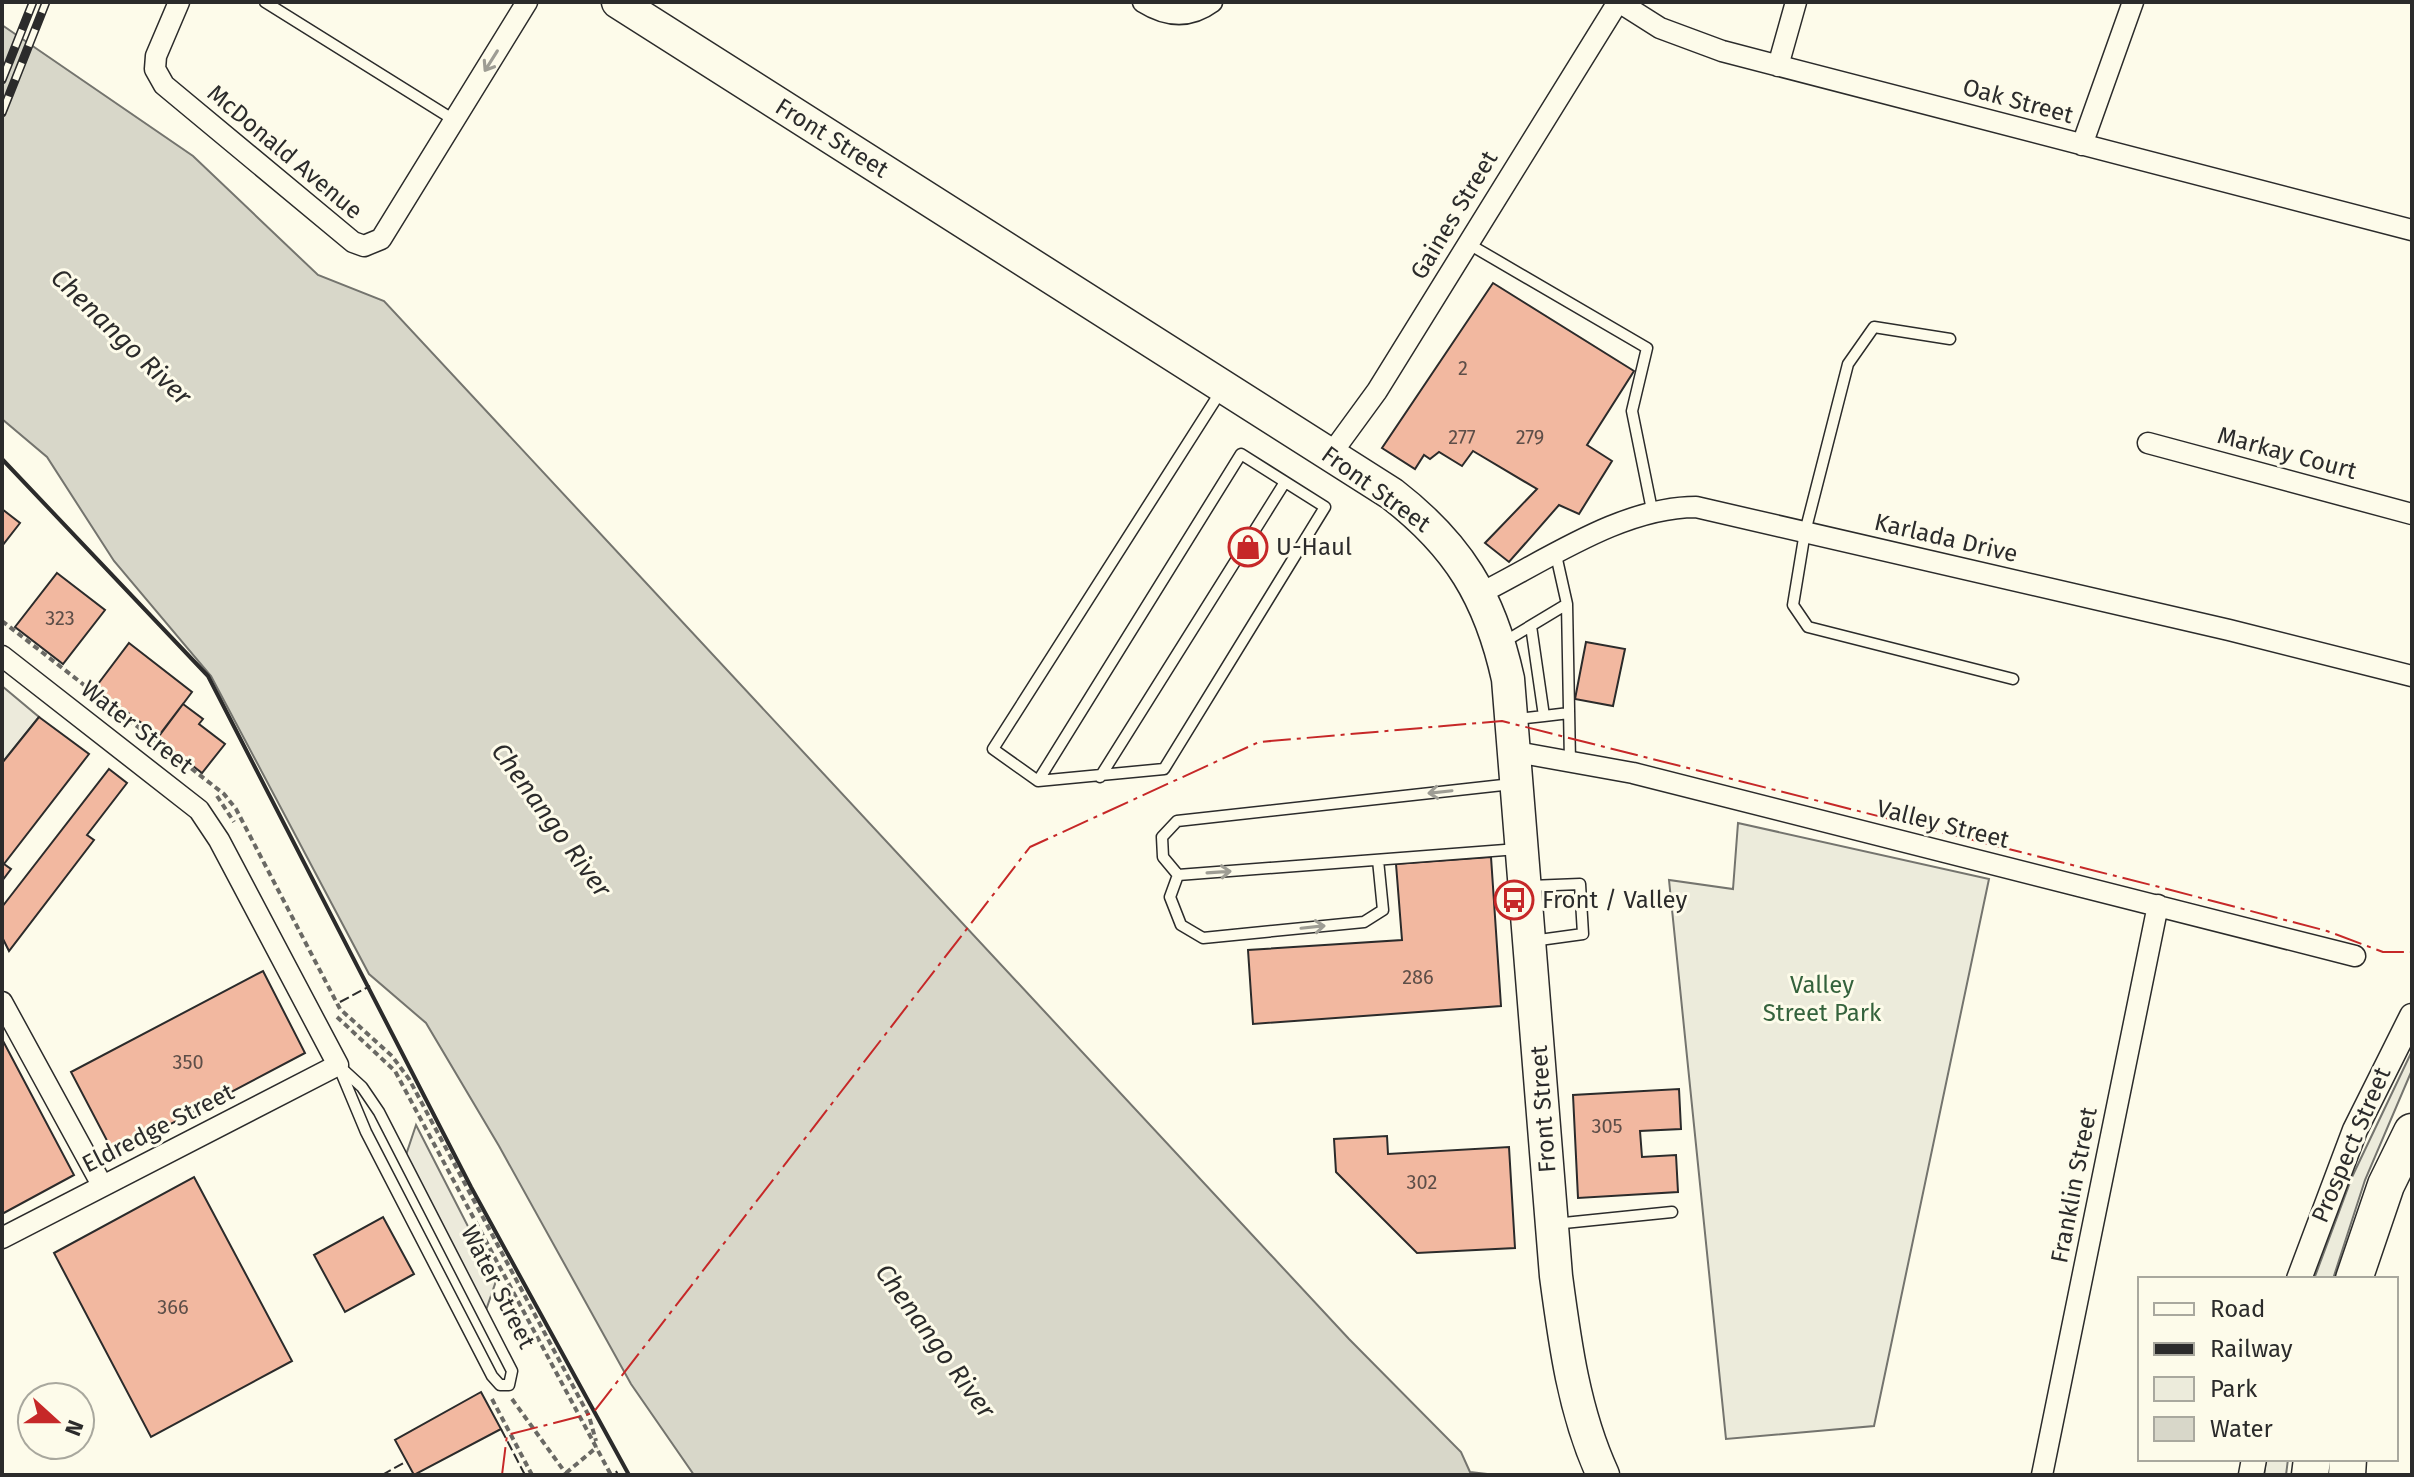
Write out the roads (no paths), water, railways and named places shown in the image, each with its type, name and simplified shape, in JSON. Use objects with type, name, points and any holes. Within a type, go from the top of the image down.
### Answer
[{"type":"highway","points":[[2355,1277],[2386,1185],[2412,1132]]},
{"type":"highway","points":[[2379,1277],[2412,1165]]},
{"type":"main road","name":"Front Street","points":[[618,2],[1331,454],[1417,514],[1455,554],[1481,593],[1501,644],[1517,768],[1552,1224],[1566,1356],[1587,1441],[1603,1475]]},
{"type":"street","name":"McDonald Avenue","points":[[179,2],[156,56],[155,69],[164,85],[353,242],[373,245],[381,239],[527,2]]},
{"type":"street","points":[[1143,2],[1176,15],[1197,12],[1212,2]]},
{"type":"street","name":"Oak Street","points":[[1618,2],[1660,28],[1722,51],[2412,230]]},
{"type":"street","name":"Gaines Street","points":[[1331,454],[1377,391],[1618,2]]},
{"type":"street","points":[[1778,66],[1796,2]]},
{"type":"street","points":[[2082,145],[2133,2]]},
{"type":"street","name":"Markay Court","points":[[2148,443],[2412,514]]},
{"type":"street","name":"Karlada Drive","points":[[1481,593],[1652,510],[1696,507],[2229,630],[2412,676]]},
{"type":"street","name":"Water Street","points":[[2,656],[199,810],[219,840],[338,1065]]},
{"type":"street","name":"Valley Street","points":[[1517,768],[1570,762],[1633,773],[2355,956]]},
{"type":"street","name":"Franklin Street","points":[[2042,1475],[2158,905]]},
{"type":"street","points":[[2,1002],[102,1185]]},
{"type":"street","name":"Prospect Street","points":[[2300,1277],[2355,1130],[2412,1016]]},
{"type":"street","name":"Eldredge Street","points":[[2,1238],[338,1065]]},
{"type":"lane","points":[[265,2],[454,120]]},
{"type":"lane","points":[[1467,243],[1647,348],[1632,411],[1652,510]]},
{"type":"lane","points":[[1950,339],[1874,327],[1848,364],[1805,532],[1793,605],[1808,627],[2013,679]]},
{"type":"lane","points":[[1038,781],[1241,454],[1325,507],[1164,769],[1038,781],[993,749],[1224,386]]},
{"type":"lane","points":[[1100,777],[1285,482]]},
{"type":"lane","points":[[1556,555],[1567,604],[1570,762]]},
{"type":"lane","points":[[1501,644],[1567,604]]},
{"type":"lane","points":[[1531,626],[1544,716]]},
{"type":"lane","points":[[1512,720],[1569,713]]},
{"type":"lane","points":[[1178,875],[1163,857],[1162,837],[1177,821],[1517,768]]},
{"type":"lane","points":[[1178,875],[1523,848]]},
{"type":"lane","points":[[1178,875],[1170,897],[1181,925],[1203,938],[1364,922],[1383,910],[1378,860]]},
{"type":"lane","points":[[1526,886],[1580,884],[1583,921],[1583,934],[1530,941]]},
{"type":"lane","name":"Water Street","points":[[338,1065],[362,1087],[379,1112],[512,1371],[512,1381],[505,1386],[492,1376],[373,1146],[338,1065]]},
{"type":"lane","points":[[1552,1224],[1672,1212]]},
{"type":"water","name":"Chenango River","points":[[2,25],[193,156],[318,275],[384,301],[1349,1339],[1461,1452],[1470,1472],[1496,1475],[694,1475],[631,1384],[499,1146],[426,1023],[369,974],[211,676],[114,561],[47,457],[2,419]]},
{"type":"railway","points":[[2,80],[33,2]]},
{"type":"railway","points":[[2,113],[46,2]]},
{"type":"place","name":"U-Haul","points":[[1248,547]]},
{"type":"place","name":"Front / Valley","points":[[1514,900]]},
{"type":"park label","name":"Valley Street Park","points":[[1822,999]]}]
